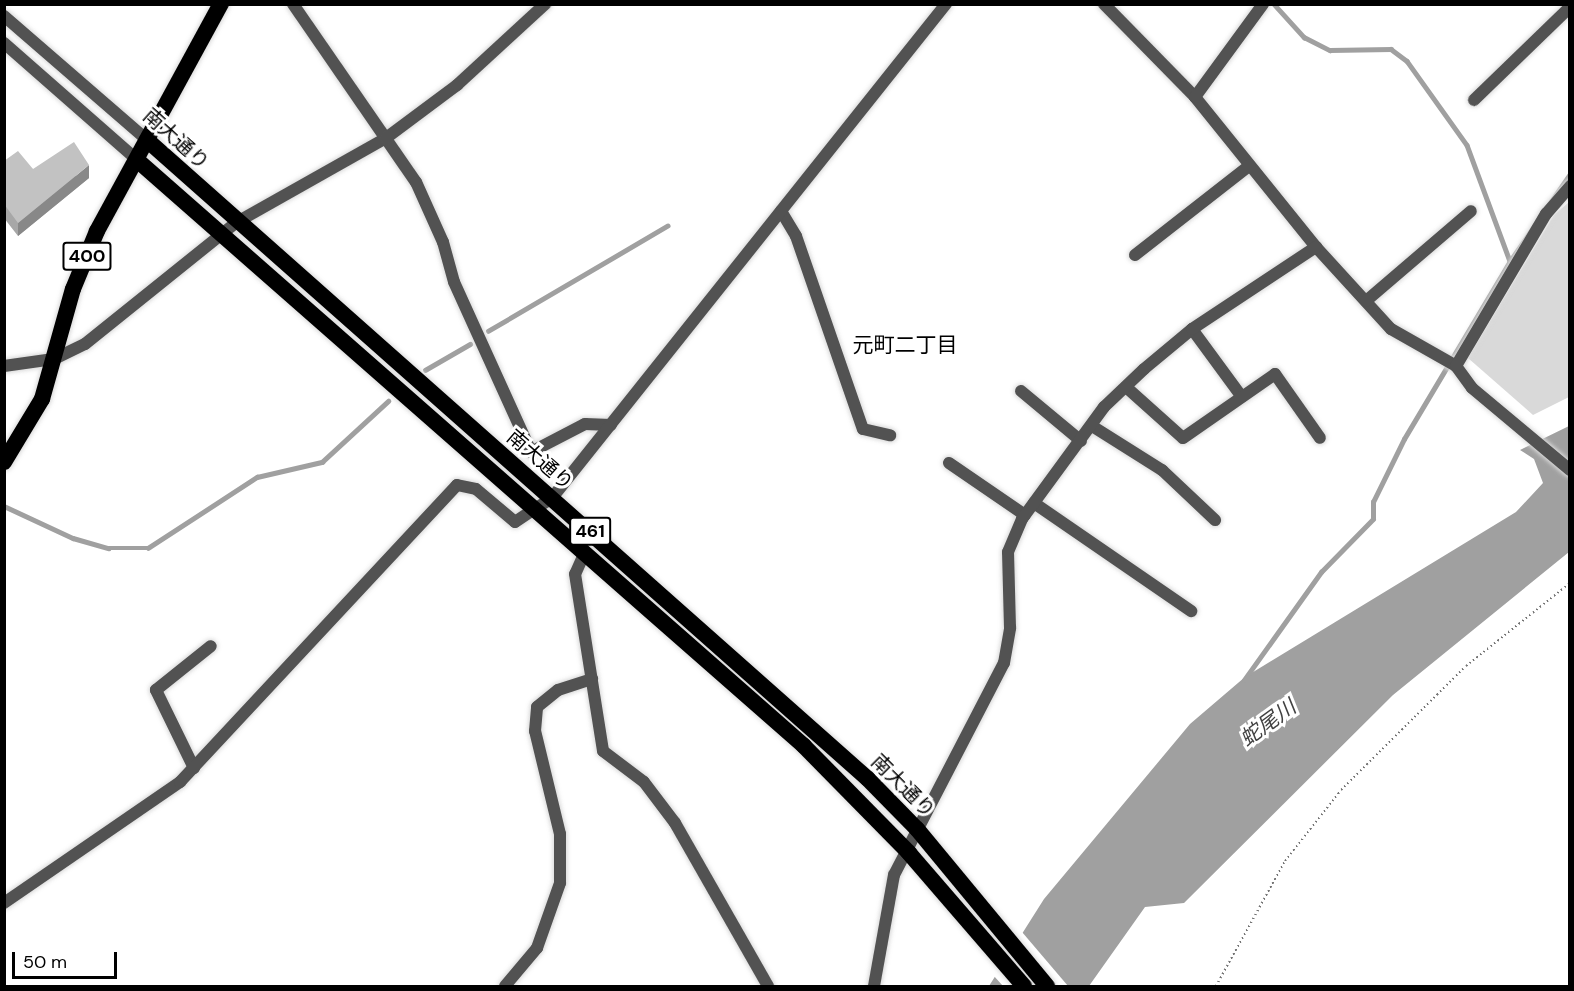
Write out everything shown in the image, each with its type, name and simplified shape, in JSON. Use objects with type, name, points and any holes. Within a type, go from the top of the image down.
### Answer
[{"type":"highway","name":"400","points":[[4,462],[42,399],[85,260],[221,4]]},
{"type":"highway","name":"南大通り","points":[[147,140],[237,222],[552,498],[917,829],[1047,987]]},
{"type":"highway","name":"南大通り","points":[[137,159],[533,510],[585,552],[804,746],[909,853],[1024,987]]},
{"type":"street","points":[[293,4],[386,138],[425,202],[454,282],[531,452],[585,424],[611,425]]},
{"type":"street","points":[[4,366],[54,359],[85,344],[237,222],[386,138],[457,85],[545,4]]},
{"type":"street","points":[[4,903],[194,768],[458,485],[476,489],[515,522],[552,498],[946,4]]},
{"type":"street","points":[[1104,4],[1195,98],[1316,247],[1391,329],[1456,366],[1472,388],[1569,470]]},
{"type":"street","points":[[1195,98],[1263,4]]},
{"type":"street","points":[[1474,100],[1569,8]]},
{"type":"street","name":"南大通り","points":[[4,16],[147,140]]},
{"type":"street","name":"南大通り","points":[[4,43],[137,159]]},
{"type":"street","points":[[1135,255],[1249,166]]},
{"type":"street","points":[[1456,366],[1545,214],[1569,186]]},
{"type":"street","points":[[781,211],[796,236],[863,429],[890,435]]},
{"type":"street","points":[[1366,301],[1470,211]]},
{"type":"street","points":[[874,987],[894,874],[909,853],[917,829],[1004,663],[1010,628],[1008,552],[1025,515],[1092,426],[1126,387],[1192,330],[1316,247]]},
{"type":"street","points":[[1192,330],[1242,397]]},
{"type":"street","points":[[1126,387],[1183,438],[1275,374],[1320,438]]},
{"type":"street","points":[[1021,391],[1081,441]]},
{"type":"street","points":[[1092,426],[1162,470],[1215,520]]},
{"type":"street","points":[[949,463],[1025,515]]},
{"type":"street","points":[[1034,503],[1191,611]]},
{"type":"street","points":[[585,552],[575,574],[603,751],[644,782],[675,823],[768,987]]},
{"type":"street","points":[[194,768],[156,690],[211,646]]},
{"type":"street","points":[[505,987],[537,948],[560,883],[560,834],[535,731],[537,707],[558,690],[592,679]]},
{"type":"path","points":[[1216,987],[1285,861],[1341,790],[1466,666],[1569,583]]},
{"type":"shaded area","points":[[1569,202],[1569,397],[1533,415],[1468,358],[1554,215]]},
{"type":"water","name":"蛇尾川","points":[[1569,426],[1569,552],[1393,695],[1184,903],[1145,907],[1089,986],[989,986],[1044,899],[1190,724],[1245,677],[1516,512],[1543,483],[1534,459],[1520,450]]},
{"type":"pier","points":[[1022,932],[1068,986],[1003,986],[993,975]]},
{"type":"building","points":[[74,142],[89,165],[18,223],[4,204],[4,161],[18,151],[33,169]]},
{"type":"waterway","points":[[1274,4],[1304,37],[1330,50],[1391,49],[1407,61],[1467,145],[1510,261]]},
{"type":"waterway","points":[[1244,680],[1321,572],[1373,519],[1373,502],[1404,439],[1510,261],[1570,174]]},
{"type":"waterway","points":[[488,331],[667,226]]},
{"type":"waterway","points":[[425,370],[470,344]]},
{"type":"waterway","points":[[4,506],[73,538],[109,548],[148,548],[257,477],[322,462],[388,401]]},
{"type":"district","name":"元町二丁目","points":[[905,345]]}]
